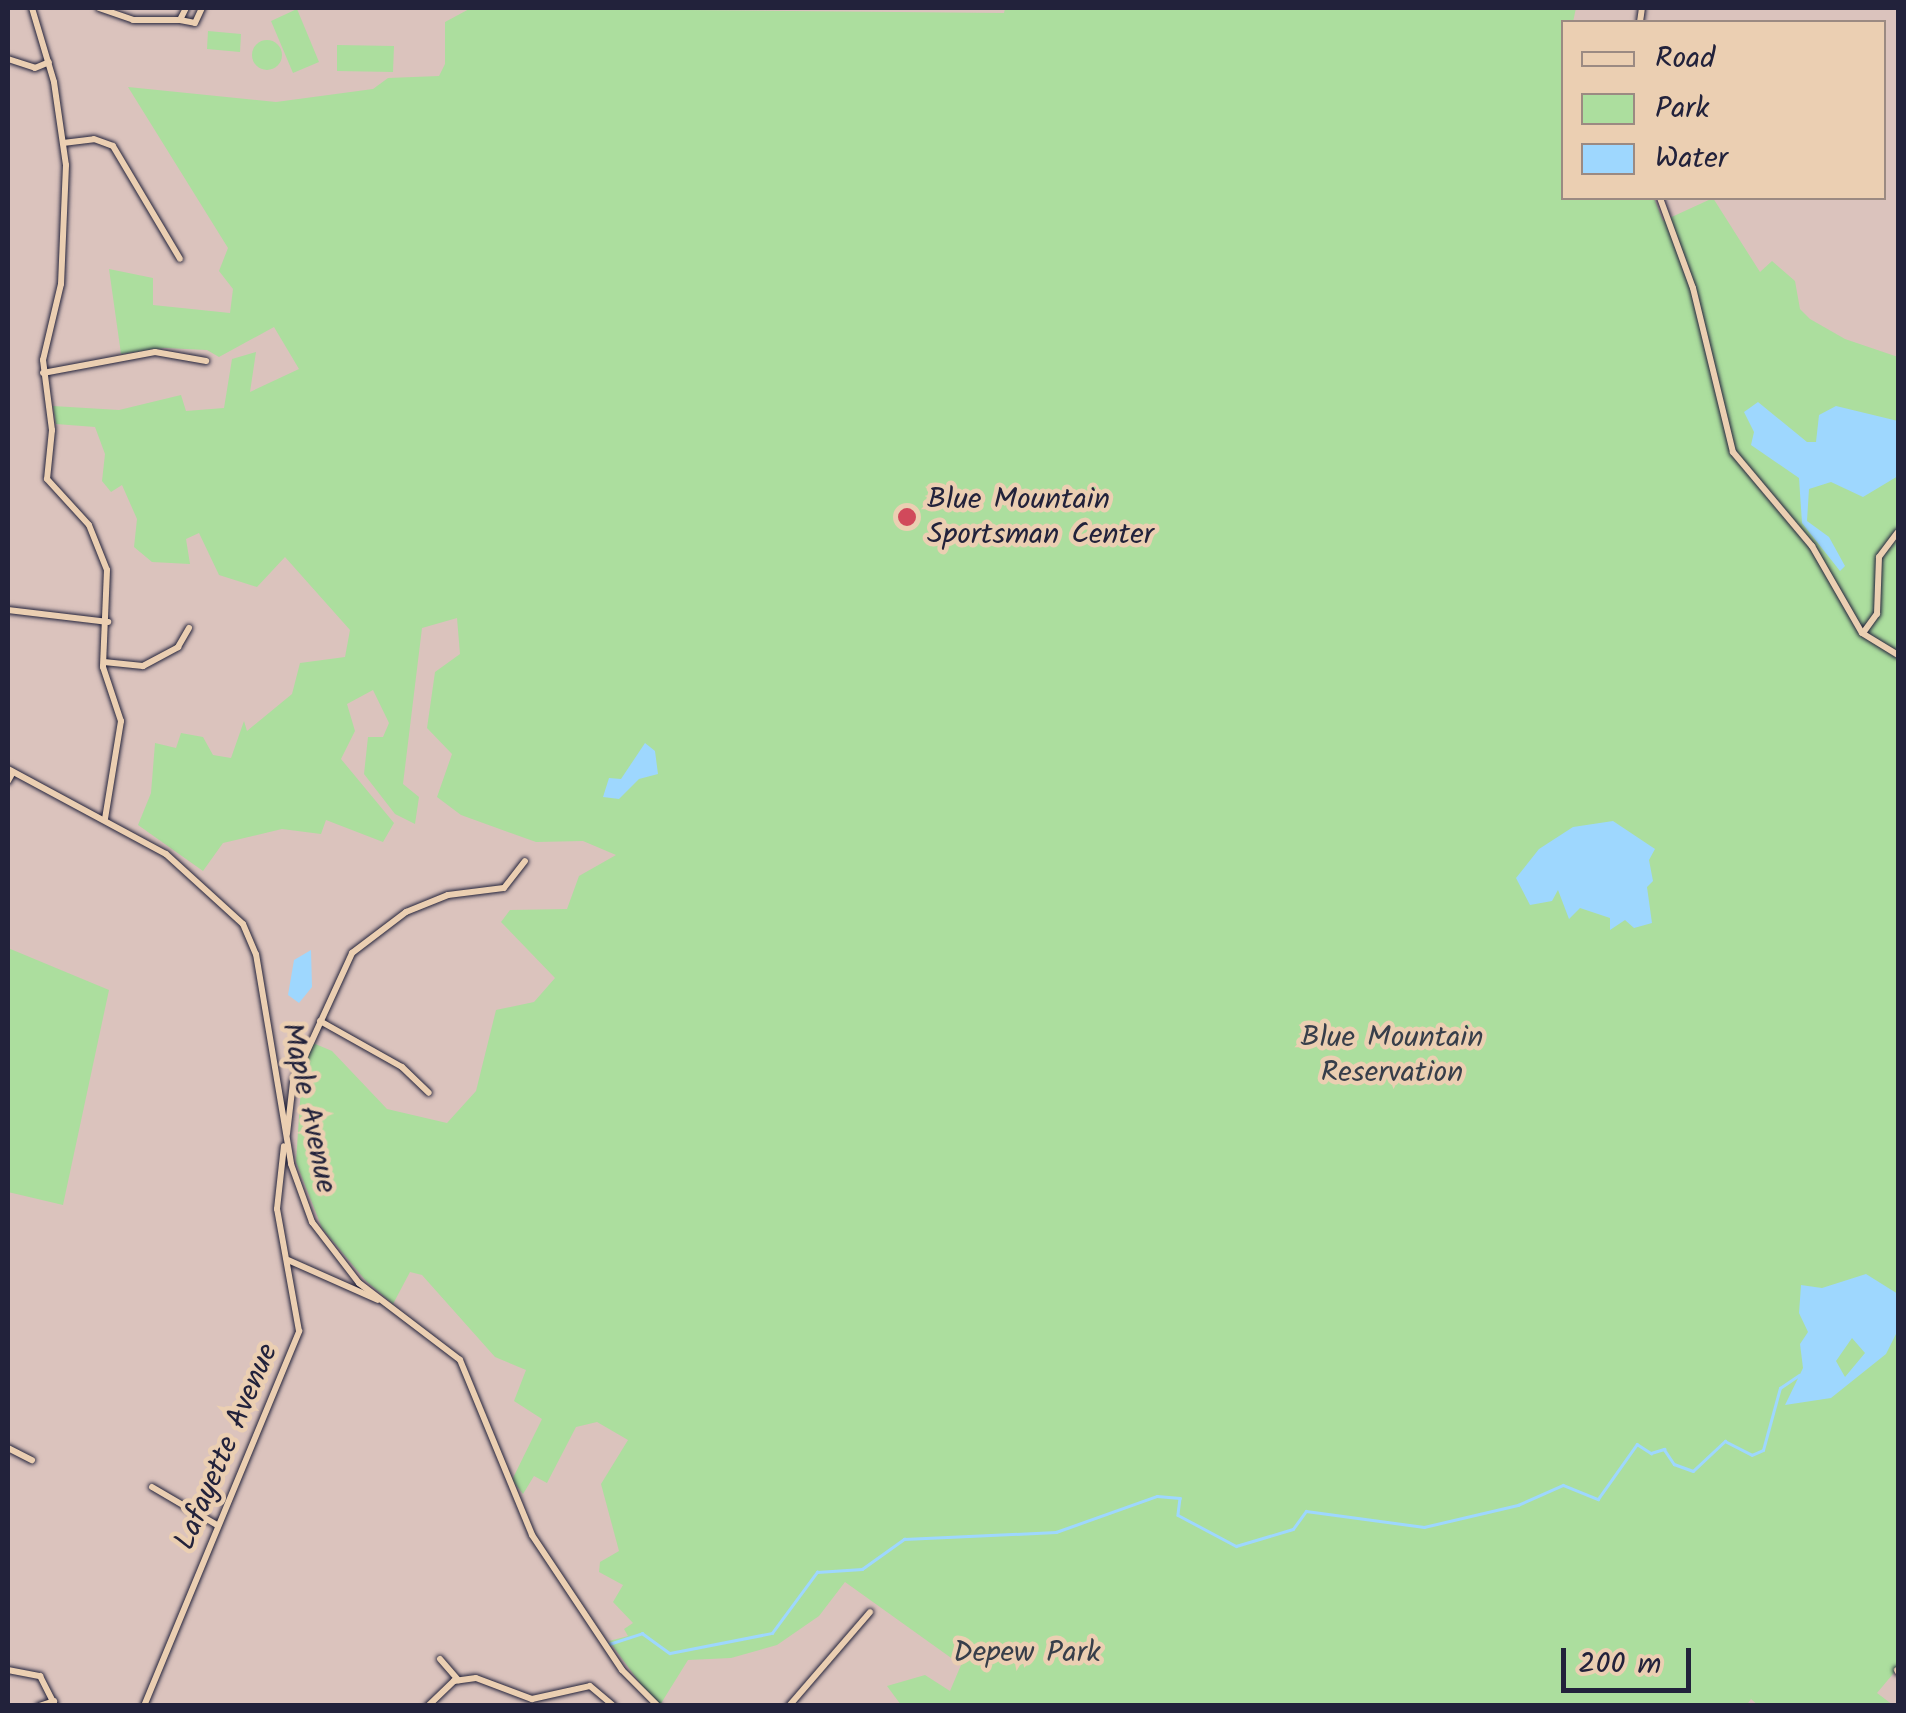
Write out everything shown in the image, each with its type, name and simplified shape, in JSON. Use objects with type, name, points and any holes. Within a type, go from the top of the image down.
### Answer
[{"type":"street","points":[[32,8],[50,62],[63,143],[61,284],[43,373],[52,430],[47,479],[94,535],[107,570],[104,662],[121,722],[106,819]]},
{"type":"street","points":[[99,8],[133,20],[200,22],[202,8]]},
{"type":"street","points":[[180,20],[186,8]]},
{"type":"street","points":[[8,60],[36,68],[50,62]]},
{"type":"street","points":[[63,143],[94,139],[113,146],[180,259]]},
{"type":"street","points":[[1661,200],[1693,288],[1728,442],[1812,546],[1862,633],[1898,655]]},
{"type":"street","points":[[43,373],[156,352],[206,361]]},
{"type":"street","points":[[1862,633],[1876,614],[1879,558],[1898,532]]},
{"type":"street","points":[[8,610],[108,622]]},
{"type":"street","points":[[104,662],[142,666],[178,647],[189,628]]},
{"type":"street","points":[[8,781],[10,771]]},
{"type":"street","name":"Maple Avenue","points":[[10,771],[106,819],[178,864],[234,912],[251,938],[286,1139],[303,1204],[322,1238],[380,1299],[460,1360],[532,1534],[612,1657],[658,1706]]},
{"type":"street","name":"Lafayette Avenue","points":[[144,1706],[299,1331],[276,1198],[291,1091],[343,964],[402,914],[448,895],[504,888],[525,861]]},
{"type":"street","points":[[320,1021],[402,1067],[430,1092]]},
{"type":"street","points":[[288,1260],[380,1299]]},
{"type":"street","points":[[8,1448],[32,1460]]},
{"type":"street","points":[[152,1487],[217,1526]]},
{"type":"street","points":[[789,1706],[870,1612]]},
{"type":"street","points":[[440,1659],[458,1680]]},
{"type":"street","points":[[8,1670],[40,1676],[55,1703],[39,1706]]},
{"type":"street","points":[[428,1706],[458,1680],[472,1678],[532,1699],[590,1686],[614,1706]]},
{"type":"green space","name":"Blue Mountain Reservation","points":[[471,8],[1004,13],[1005,8],[1576,8],[1573,20],[1561,20],[1561,200],[1655,200],[1663,221],[1714,200],[1760,272],[1772,261],[1795,281],[1800,309],[1810,319],[1845,339],[1898,357],[1898,1668],[1877,1693],[1893,1705],[1759,1706],[1751,1699],[1746,1706],[901,1705],[887,1686],[925,1675],[950,1691],[961,1665],[845,1582],[819,1616],[777,1645],[731,1658],[688,1660],[660,1705],[651,1698],[609,1641],[628,1636],[624,1629],[633,1623],[613,1602],[623,1585],[599,1572],[600,1562],[619,1551],[601,1484],[628,1440],[597,1422],[576,1427],[547,1483],[534,1476],[523,1494],[512,1480],[542,1419],[514,1401],[526,1370],[495,1357],[422,1275],[410,1272],[393,1304],[366,1281],[322,1228],[296,1162],[302,1072],[313,1043],[332,1051],[387,1109],[447,1123],[476,1091],[496,1010],[534,1002],[555,978],[501,922],[510,910],[567,909],[579,876],[616,855],[583,841],[536,842],[461,815],[437,797],[452,754],[427,728],[435,672],[460,654],[457,618],[422,628],[403,784],[419,797],[415,824],[395,814],[364,774],[368,737],[383,737],[389,723],[373,690],[347,704],[355,731],[341,759],[394,823],[383,842],[326,820],[321,834],[282,829],[223,843],[203,871],[138,825],[151,793],[155,743],[176,748],[181,733],[203,737],[213,755],[231,758],[244,721],[247,731],[292,694],[300,663],[345,657],[350,630],[285,557],[257,587],[219,575],[199,533],[186,539],[190,564],[152,562],[134,547],[137,519],[122,485],[111,492],[102,481],[105,454],[95,427],[56,424],[53,406],[119,410],[181,395],[186,411],[224,408],[232,359],[256,352],[250,392],[299,369],[274,327],[219,357],[207,350],[165,348],[121,354],[109,269],[153,278],[153,305],[230,313],[233,289],[219,271],[228,248],[128,87],[276,102],[373,89],[388,78],[439,76],[445,64],[445,22]]},
{"type":"green space","points":[[297,9],[319,62],[293,73],[271,21]]},
{"type":"green space","points":[[208,31],[241,34],[240,52],[207,49]]},
{"type":"green space","points":[[267,40],[281,49],[282,55],[273,69],[267,70],[253,61],[252,55],[261,41]]},
{"type":"green space","points":[[337,45],[394,46],[393,72],[337,71]]},
{"type":"green space","points":[[8,948],[109,990],[63,1205],[8,1192]]},
{"type":"water","points":[[1758,402],[1807,442],[1816,442],[1819,415],[1836,406],[1898,421],[1898,476],[1863,497],[1831,482],[1809,489],[1807,521],[1829,537],[1845,566],[1840,571],[1802,523],[1799,478],[1751,445],[1754,432],[1744,412]]},
{"type":"water","points":[[645,743],[655,751],[658,774],[639,779],[619,799],[603,797],[609,778],[621,779]]},
{"type":"water","points":[[1613,821],[1655,849],[1649,860],[1653,881],[1647,887],[1652,923],[1634,928],[1625,920],[1610,930],[1610,918],[1580,908],[1569,919],[1558,890],[1552,901],[1530,905],[1516,878],[1539,849],[1573,827]]},
{"type":"water","points":[[311,950],[312,987],[299,1003],[288,995],[294,960]]},
{"type":"water","points":[[1866,1274],[1898,1294],[1898,1330],[1886,1354],[1831,1398],[1785,1405],[1803,1368],[1800,1344],[1808,1332],[1799,1313],[1801,1285],[1822,1288]],"holes":[[[1852,1338],[1865,1353],[1845,1377],[1836,1361]]]},
{"type":"waterway","points":[[606,1645],[642,1633],[670,1653],[772,1633],[817,1572],[862,1569],[904,1539],[1056,1532],[1157,1496],[1180,1498],[1178,1515],[1236,1546],[1293,1529],[1306,1511],[1424,1527],[1518,1505],[1563,1485],[1598,1499],[1637,1444],[1651,1453],[1664,1449],[1674,1464],[1693,1471],[1725,1441],[1752,1455],[1763,1450],[1780,1388],[1799,1375]]},
{"type":"place","name":"Blue Mountain Sportsman Center","points":[[907,517]]},
{"type":"park label","name":"Depew Park","points":[[1027,1653]]}]
